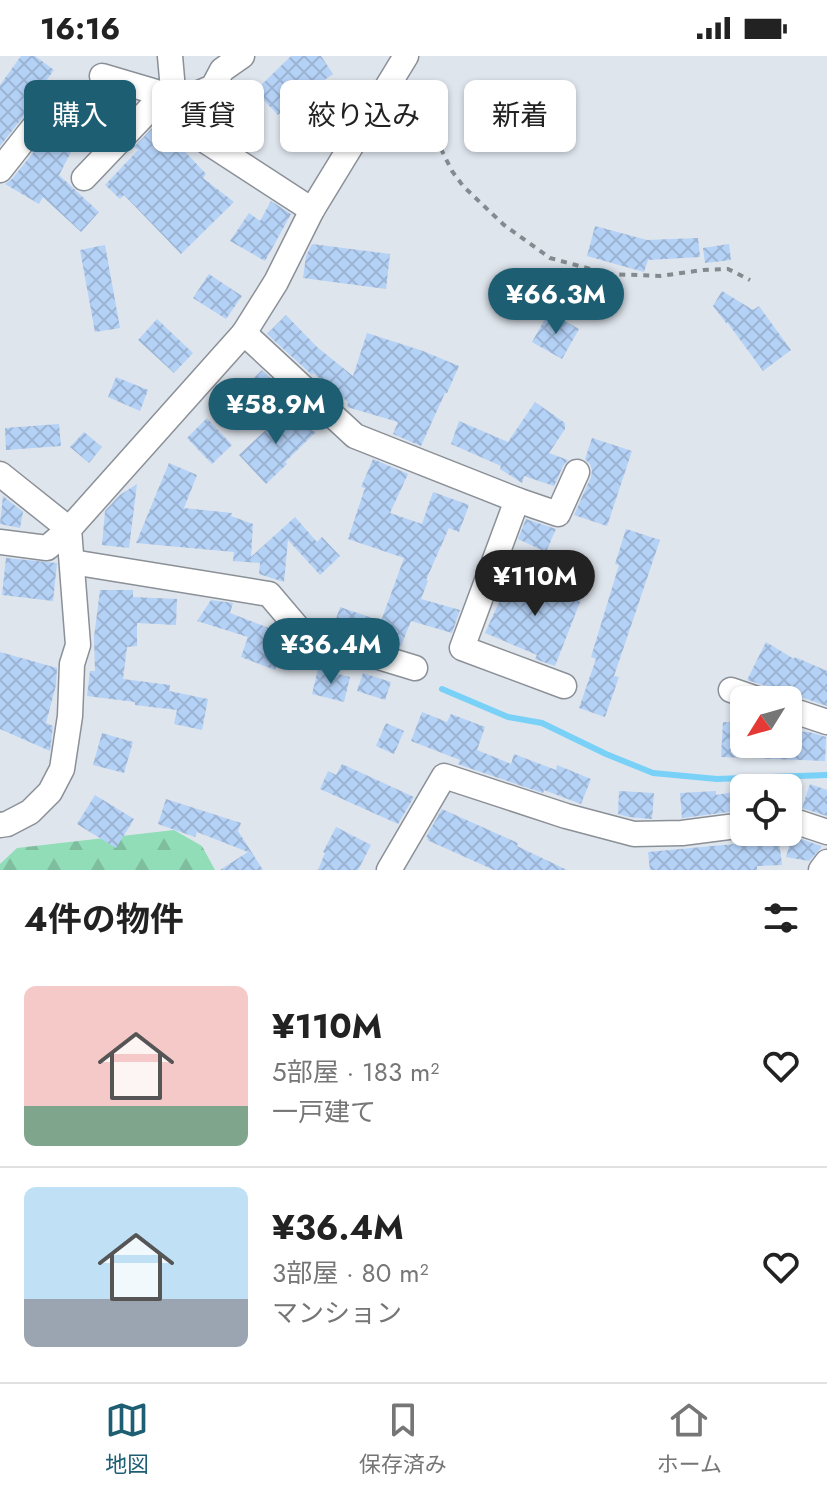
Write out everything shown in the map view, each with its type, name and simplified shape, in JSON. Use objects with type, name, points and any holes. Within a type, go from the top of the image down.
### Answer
[{"type":"street","points":[[169,80],[170,56]]},
{"type":"street","points":[[217,80],[222,70],[242,56]]},
{"type":"street","points":[[391,80],[406,56]]},
{"type":"street","points":[[102,76],[152,90]]},
{"type":"street","points":[[84,178],[152,112]]},
{"type":"street","points":[[0,170],[24,140]]},
{"type":"street","points":[[223,152],[312,210]]},
{"type":"street","points":[[0,542],[47,548],[69,529],[244,333],[276,282],[312,210],[347,152]]},
{"type":"street","points":[[244,333],[355,436],[558,514],[577,472]]},
{"type":"street","points":[[0,474],[69,529],[78,645],[72,664],[70,716],[62,769],[50,792],[30,812],[0,825]]},
{"type":"street","points":[[517,500],[462,648],[564,686]]},
{"type":"street","points":[[72,562],[269,594],[303,634],[415,668]]},
{"type":"street","points":[[802,714],[827,722]]},
{"type":"street","points":[[389,870],[444,776],[566,816],[634,834],[682,833],[730,827]]},
{"type":"street","points":[[802,824],[827,832]]},
{"type":"street","points":[[821,870],[827,862]]},
{"type":"path","points":[[442,152],[463,186],[504,225],[550,258],[609,274],[660,276],[728,269],[750,280]]},
{"type":"green space","points":[[174,830],[202,846],[215,870],[0,870],[0,864],[17,848]]},
{"type":"building","points":[[21,56],[35,56],[54,70],[47,80],[24,80],[24,116],[0,146],[0,85]]},
{"type":"building","points":[[291,56],[321,56],[333,74],[324,80],[280,80],[278,115],[264,100],[264,82]]},
{"type":"building","points":[[152,128],[152,152],[185,152],[206,174],[203,178],[234,202],[181,254],[124,195],[120,199],[105,185],[138,150],[136,145]]},
{"type":"building","points":[[34,152],[71,152],[59,175],[99,212],[81,232],[43,197],[39,204],[5,184]]},
{"type":"building","points":[[271,201],[291,214],[265,261],[230,241],[249,213],[260,221]]},
{"type":"building","points":[[595,226],[647,240],[698,238],[700,257],[648,260],[644,272],[587,256]]},
{"type":"building","points":[[312,244],[390,254],[386,289],[303,278],[306,256]]},
{"type":"building","points":[[729,244],[731,260],[705,263],[703,248]]},
{"type":"building","points":[[105,245],[120,328],[95,332],[80,250]]},
{"type":"building","points":[[209,274],[242,296],[226,319],[193,298]]},
{"type":"building","points":[[722,291],[753,310],[759,306],[791,350],[763,371],[713,306]]},
{"type":"building","points":[[549,312],[579,329],[562,359],[532,342]]},
{"type":"building","points":[[286,315],[317,347],[353,376],[367,333],[459,366],[421,446],[393,434],[398,422],[347,407],[348,402],[312,375],[267,334]]},
{"type":"building","points":[[157,319],[193,353],[174,373],[138,340]]},
{"type":"building","points":[[262,370],[290,396],[277,410],[249,383]]},
{"type":"building","points":[[116,377],[148,390],[140,411],[108,397]]},
{"type":"building","points":[[535,402],[565,423],[565,429],[549,453],[568,460],[554,486],[524,476],[522,483],[500,469],[501,466],[451,444],[459,421],[508,442]]},
{"type":"building","points":[[288,409],[302,423],[300,425],[316,432],[266,484],[239,455]]},
{"type":"building","points":[[207,418],[232,445],[212,464],[187,438]]},
{"type":"building","points":[[59,424],[61,446],[6,450],[5,428]]},
{"type":"building","points":[[84,432],[102,447],[89,463],[70,447]]},
{"type":"building","points":[[592,438],[632,451],[607,526],[574,515],[591,477],[590,464],[585,459]]},
{"type":"building","points":[[373,459],[408,474],[390,513],[422,524],[433,492],[469,505],[459,532],[449,528],[421,599],[460,610],[452,633],[411,621],[401,646],[365,631],[364,635],[341,627],[343,622],[336,619],[340,607],[381,621],[404,558],[348,539],[365,488],[361,487]]},
{"type":"building","points":[[169,463],[197,475],[184,508],[232,513],[231,516],[253,524],[251,557],[295,517],[317,542],[322,537],[340,556],[320,575],[288,540],[284,582],[259,574],[260,563],[233,561],[234,552],[136,543]]},
{"type":"building","points":[[137,484],[129,548],[102,545],[105,511],[120,495]]},
{"type":"building","points":[[3,496],[23,512],[20,528],[0,524]]},
{"type":"building","points":[[526,519],[556,529],[546,552],[518,539]]},
{"type":"building","points":[[626,529],[660,540],[614,676],[619,677],[605,717],[579,708],[596,659],[591,657],[619,565],[615,564]]},
{"type":"building","points":[[6,558],[57,563],[53,601],[2,595]]},
{"type":"building","points":[[512,574],[547,589],[549,584],[582,597],[555,666],[485,633]]},
{"type":"building","points":[[100,590],[133,590],[133,597],[177,599],[176,625],[137,623],[137,646],[127,647],[123,679],[170,685],[169,691],[208,699],[202,730],[174,724],[177,710],[87,696],[90,671],[95,671],[94,637]]},
{"type":"building","points":[[211,600],[233,603],[230,613],[282,633],[293,645],[291,651],[283,648],[275,670],[241,657],[248,637],[197,621]]},
{"type":"building","points":[[766,642],[794,659],[827,671],[827,706],[802,697],[802,686],[766,686],[747,680]]},
{"type":"building","points":[[0,652],[57,668],[46,723],[53,726],[50,751],[0,729]]},
{"type":"building","points":[[318,669],[350,677],[344,702],[312,694]]},
{"type":"building","points":[[363,673],[391,682],[385,700],[357,691]]},
{"type":"building","points":[[422,712],[447,722],[451,714],[485,727],[477,750],[511,764],[514,754],[556,770],[557,765],[591,779],[581,804],[458,764],[460,760],[411,741]]},
{"type":"building","points":[[723,722],[730,722],[730,757],[721,757]]},
{"type":"building","points":[[386,723],[404,731],[394,754],[376,746]]},
{"type":"building","points":[[802,732],[826,737],[825,761],[752,758],[802,758]]},
{"type":"building","points":[[102,733],[133,742],[124,773],[93,765]]},
{"type":"building","points":[[342,764],[414,797],[398,824],[320,789],[328,771],[336,775]]},
{"type":"building","points":[[810,784],[827,790],[827,816],[802,808]]},
{"type":"building","points":[[619,791],[654,793],[652,819],[618,814]]},
{"type":"building","points":[[716,791],[716,795],[730,792],[730,812],[682,818],[680,793]]},
{"type":"building","points":[[95,795],[134,819],[116,848],[77,824]]},
{"type":"building","points":[[166,799],[241,823],[238,831],[263,870],[220,870],[248,852],[197,832],[195,837],[158,824]]},
{"type":"building","points":[[442,809],[518,843],[517,846],[567,870],[494,870],[427,840]]},
{"type":"building","points":[[336,827],[371,845],[358,870],[318,870]]},
{"type":"building","points":[[802,839],[821,846],[809,861],[786,857],[789,846],[802,846]]},
{"type":"building","points":[[730,844],[780,846],[782,865],[757,866],[757,870],[650,870],[648,852]]},
{"type":"waterway","points":[[442,689],[508,717],[542,723],[653,773],[717,779],[827,775]]}]
